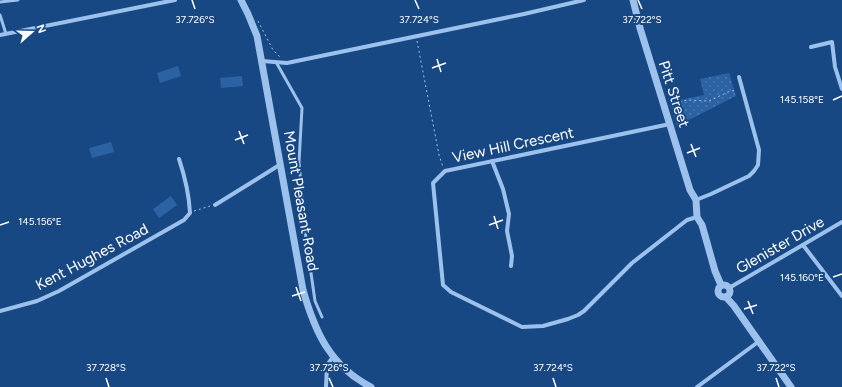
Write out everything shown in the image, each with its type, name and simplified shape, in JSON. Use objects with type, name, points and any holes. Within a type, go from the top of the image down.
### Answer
[{"type":"street","points":[[0,35],[175,0]]},
{"type":"street","name":"Mount Pleasant Road","points":[[241,0],[257,36],[309,312],[318,332],[333,357],[353,376],[370,387]]},
{"type":"street","points":[[262,61],[287,63],[524,14],[584,0]]},
{"type":"street","name":"Pitt Street","points":[[633,0],[640,28],[690,190],[696,200],[697,217],[702,225],[715,271],[721,285]]},
{"type":"street","points":[[811,47],[832,42],[835,67],[842,89]]},
{"type":"street","points":[[696,200],[749,176],[754,172],[758,165],[759,150],[739,77]]},
{"type":"street","name":"View Hill Crescent","points":[[670,124],[445,171],[433,183],[443,285],[451,292],[522,327],[543,326],[578,315],[632,263],[687,220],[697,217]]},
{"type":"street","points":[[179,159],[186,180],[190,212]]},
{"type":"street","points":[[492,162],[503,189],[509,214],[507,232],[512,256],[511,266]]},
{"type":"street","points":[[215,205],[281,164]]},
{"type":"street","name":"Kent Hughes Road","points":[[0,312],[59,291],[184,220],[190,212]]},
{"type":"street","name":"Glenister Drive","points":[[729,288],[842,222]]},
{"type":"street","points":[[803,246],[842,296]]},
{"type":"street","points":[[726,297],[730,293],[726,284],[721,285],[718,288],[718,293],[721,297],[726,297],[734,306],[791,387]]},
{"type":"street","points":[[697,387],[758,342]]},
{"type":"street","points":[[326,387],[327,365],[333,357]]},
{"type":"lane","points":[[0,1],[18,0]]},
{"type":"lane","points":[[0,15],[6,34]]},
{"type":"lane","points":[[276,62],[302,108],[299,162],[305,232],[315,301],[322,317]]},
{"type":"path","points":[[258,19],[273,50],[287,63]]},
{"type":"path","points":[[416,36],[439,155],[445,171]]},
{"type":"path","points":[[664,106],[687,100],[709,101],[728,92],[742,89]]},
{"type":"path","points":[[190,212],[215,205]]},
{"type":"shaded area","points":[[178,66],[181,76],[160,83],[157,73]]},
{"type":"shaded area","points":[[729,73],[736,96],[677,126],[670,102],[704,95],[700,79]]},
{"type":"shaded area","points":[[242,76],[243,86],[221,88],[220,78]]},
{"type":"shaded area","points":[[111,142],[114,152],[92,158],[89,148]]},
{"type":"shaded area","points":[[171,196],[177,205],[159,218],[153,209]]}]
